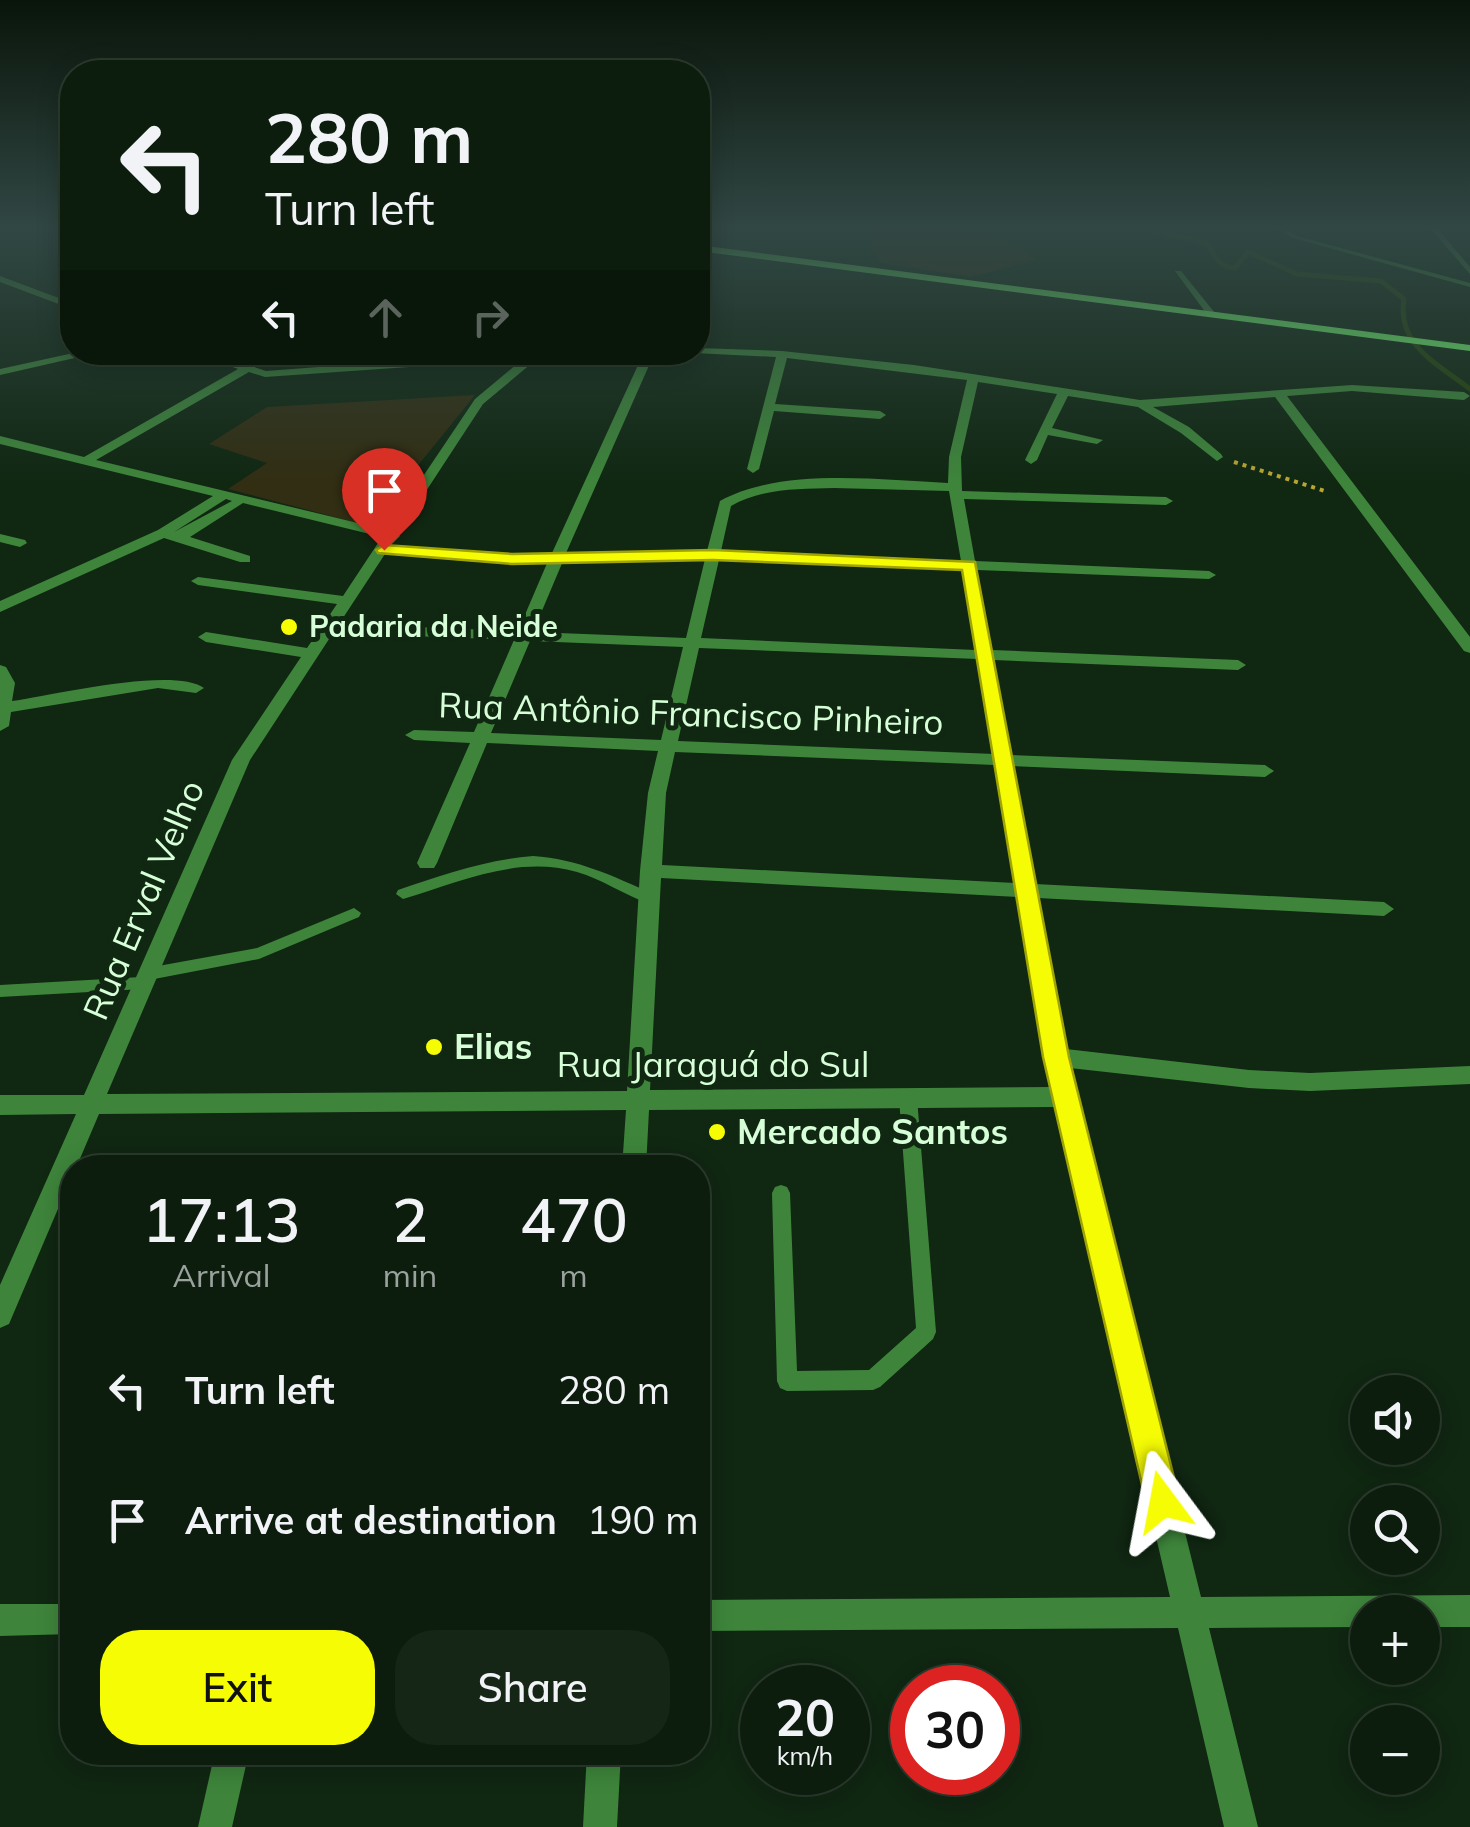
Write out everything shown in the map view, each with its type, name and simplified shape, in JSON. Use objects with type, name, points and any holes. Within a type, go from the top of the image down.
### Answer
[{"type":"main road","points":[[1199,313],[1470,348]]},
{"type":"street","points":[[710,351],[782,354],[974,376],[1140,404],[1370,388],[1464,396]]},
{"type":"street","points":[[753,470],[782,354]]},
{"type":"street","points":[[0,372],[60,360]]},
{"type":"street","points":[[232,365],[277,374],[388,365]]},
{"type":"street","name":"Rua Erval Velho","points":[[70,1155],[241,760],[484,396],[521,365]]},
{"type":"street","points":[[428,863],[644,365]]},
{"type":"street","points":[[85,461],[245,370]]},
{"type":"street","points":[[974,376],[956,458],[956,491],[1056,1057],[1241,1827]]},
{"type":"street","points":[[1031,460],[1064,392]]},
{"type":"street","points":[[1278,393],[1470,648]]},
{"type":"street","points":[[1140,404],[1185,430],[1217,456]]},
{"type":"street","points":[[769,407],[880,415]]},
{"type":"street","points":[[1046,430],[1097,440]]},
{"type":"street","points":[[0,440],[243,499],[388,543],[477,558],[713,555],[1209,575]]},
{"type":"street","points":[[635,1155],[657,793],[727,500],[798,485],[1166,501]]},
{"type":"street","points":[[171,536],[224,495]]},
{"type":"street","points":[[0,607],[171,536],[243,499]]},
{"type":"street","points":[[171,536],[246,558]]},
{"type":"street","points":[[0,538],[20,544]]},
{"type":"street","points":[[198,581],[349,601]]},
{"type":"street","points":[[330,628],[1238,664]]},
{"type":"street","points":[[206,637],[312,654]]},
{"type":"street","points":[[0,670],[7,683],[2,717],[143,684],[196,688]]},
{"type":"street","name":"Rua Antônio Francisco Pinheiro","points":[[414,735],[1266,771]]},
{"type":"street","points":[[650,871],[1384,908]]},
{"type":"street","points":[[1056,1057],[1310,1082],[1470,1074]]},
{"type":"street","name":"Rua Jaraguá do Sul","points":[[0,1105],[1066,1097]]},
{"type":"street","name":"Rua Erval Velho","points":[[0,1315],[60,1177]]},
{"type":"street","points":[[710,1616],[1470,1611]]},
{"type":"street","points":[[0,1620],[60,1619]]},
{"type":"street","points":[[215,1827],[229,1765]]},
{"type":"street","points":[[600,1827],[603,1765]]},
{"type":"lane","points":[[403,894],[492,865],[539,864],[575,866],[648,898]]},
{"type":"lane","points":[[0,991],[145,978],[259,953],[354,913]]},
{"type":"lane","points":[[780,1193],[788,1380],[872,1380],[926,1332],[908,1098]]},
{"type":"path","points":[[1217,456],[1356,501]]},
{"type":"shaded area","points":[[475,395],[369,526],[228,489],[267,463],[209,444],[267,407]]},
{"type":"waterway","points":[[1403,313],[1406,329],[1422,352],[1470,389]]},
{"type":"place","name":"Padaria da Neide","points":[[289,627]]},
{"type":"place","name":"Elias","points":[[434,1047]]},
{"type":"place","name":"Mercado Santos","points":[[717,1132]]},
{"type":"route","points":[[384,550],[512,559],[713,555],[969,565],[1056,1057],[1163,1502]]}]
